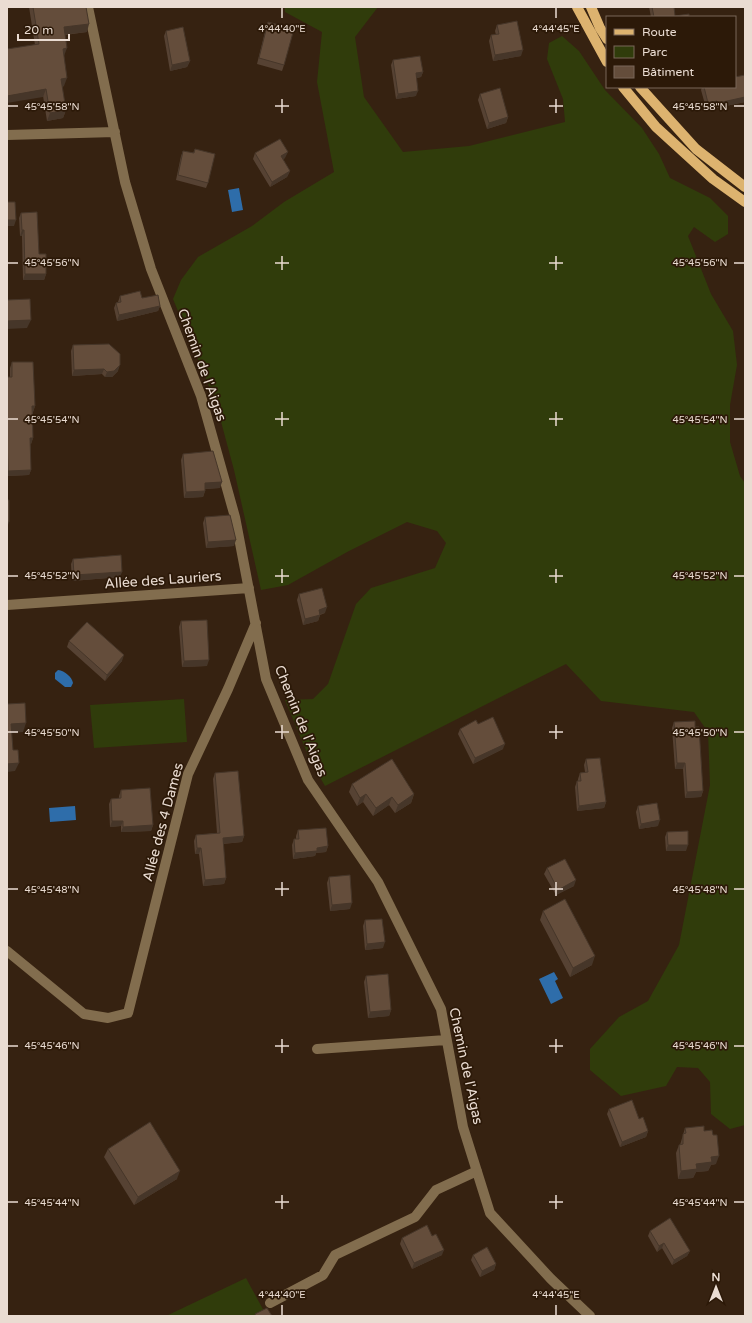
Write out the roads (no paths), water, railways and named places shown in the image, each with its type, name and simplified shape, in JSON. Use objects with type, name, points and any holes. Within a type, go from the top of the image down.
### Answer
[{"type":"main road","points":[[577,7],[606,60]]},
{"type":"main road","points":[[591,7],[600,28],[606,37]]},
{"type":"main road","points":[[624,88],[656,127],[712,179],[745,202]]},
{"type":"main road","points":[[641,88],[696,149],[745,187]]},
{"type":"street","name":"Chemin de l'Aigas","points":[[88,7],[125,182],[151,269],[202,396],[235,517],[266,679],[308,780],[378,882],[441,1009],[463,1127],[490,1213],[551,1279],[590,1316]]},
{"type":"street","points":[[7,135],[115,132]]},
{"type":"street","name":"Allée des Lauriers","points":[[7,605],[249,588]]},
{"type":"street","name":"Allée des 4 Dames","points":[[7,951],[84,1014],[108,1018],[128,1013],[188,774],[228,689],[256,623]]},
{"type":"street","points":[[317,1049],[446,1040]]},
{"type":"street","points":[[270,1303],[323,1275],[335,1255],[415,1217],[436,1190],[477,1171]]},
{"type":"water","points":[[239,188],[243,210],[232,212],[228,190]]},
{"type":"water","points":[[58,670],[66,673],[70,677],[73,683],[71,687],[65,687],[55,679],[55,673]]},
{"type":"water","points":[[75,806],[76,820],[50,822],[49,808]]},
{"type":"water","points":[[554,972],[558,979],[555,981],[563,998],[551,1004],[539,979]]}]
